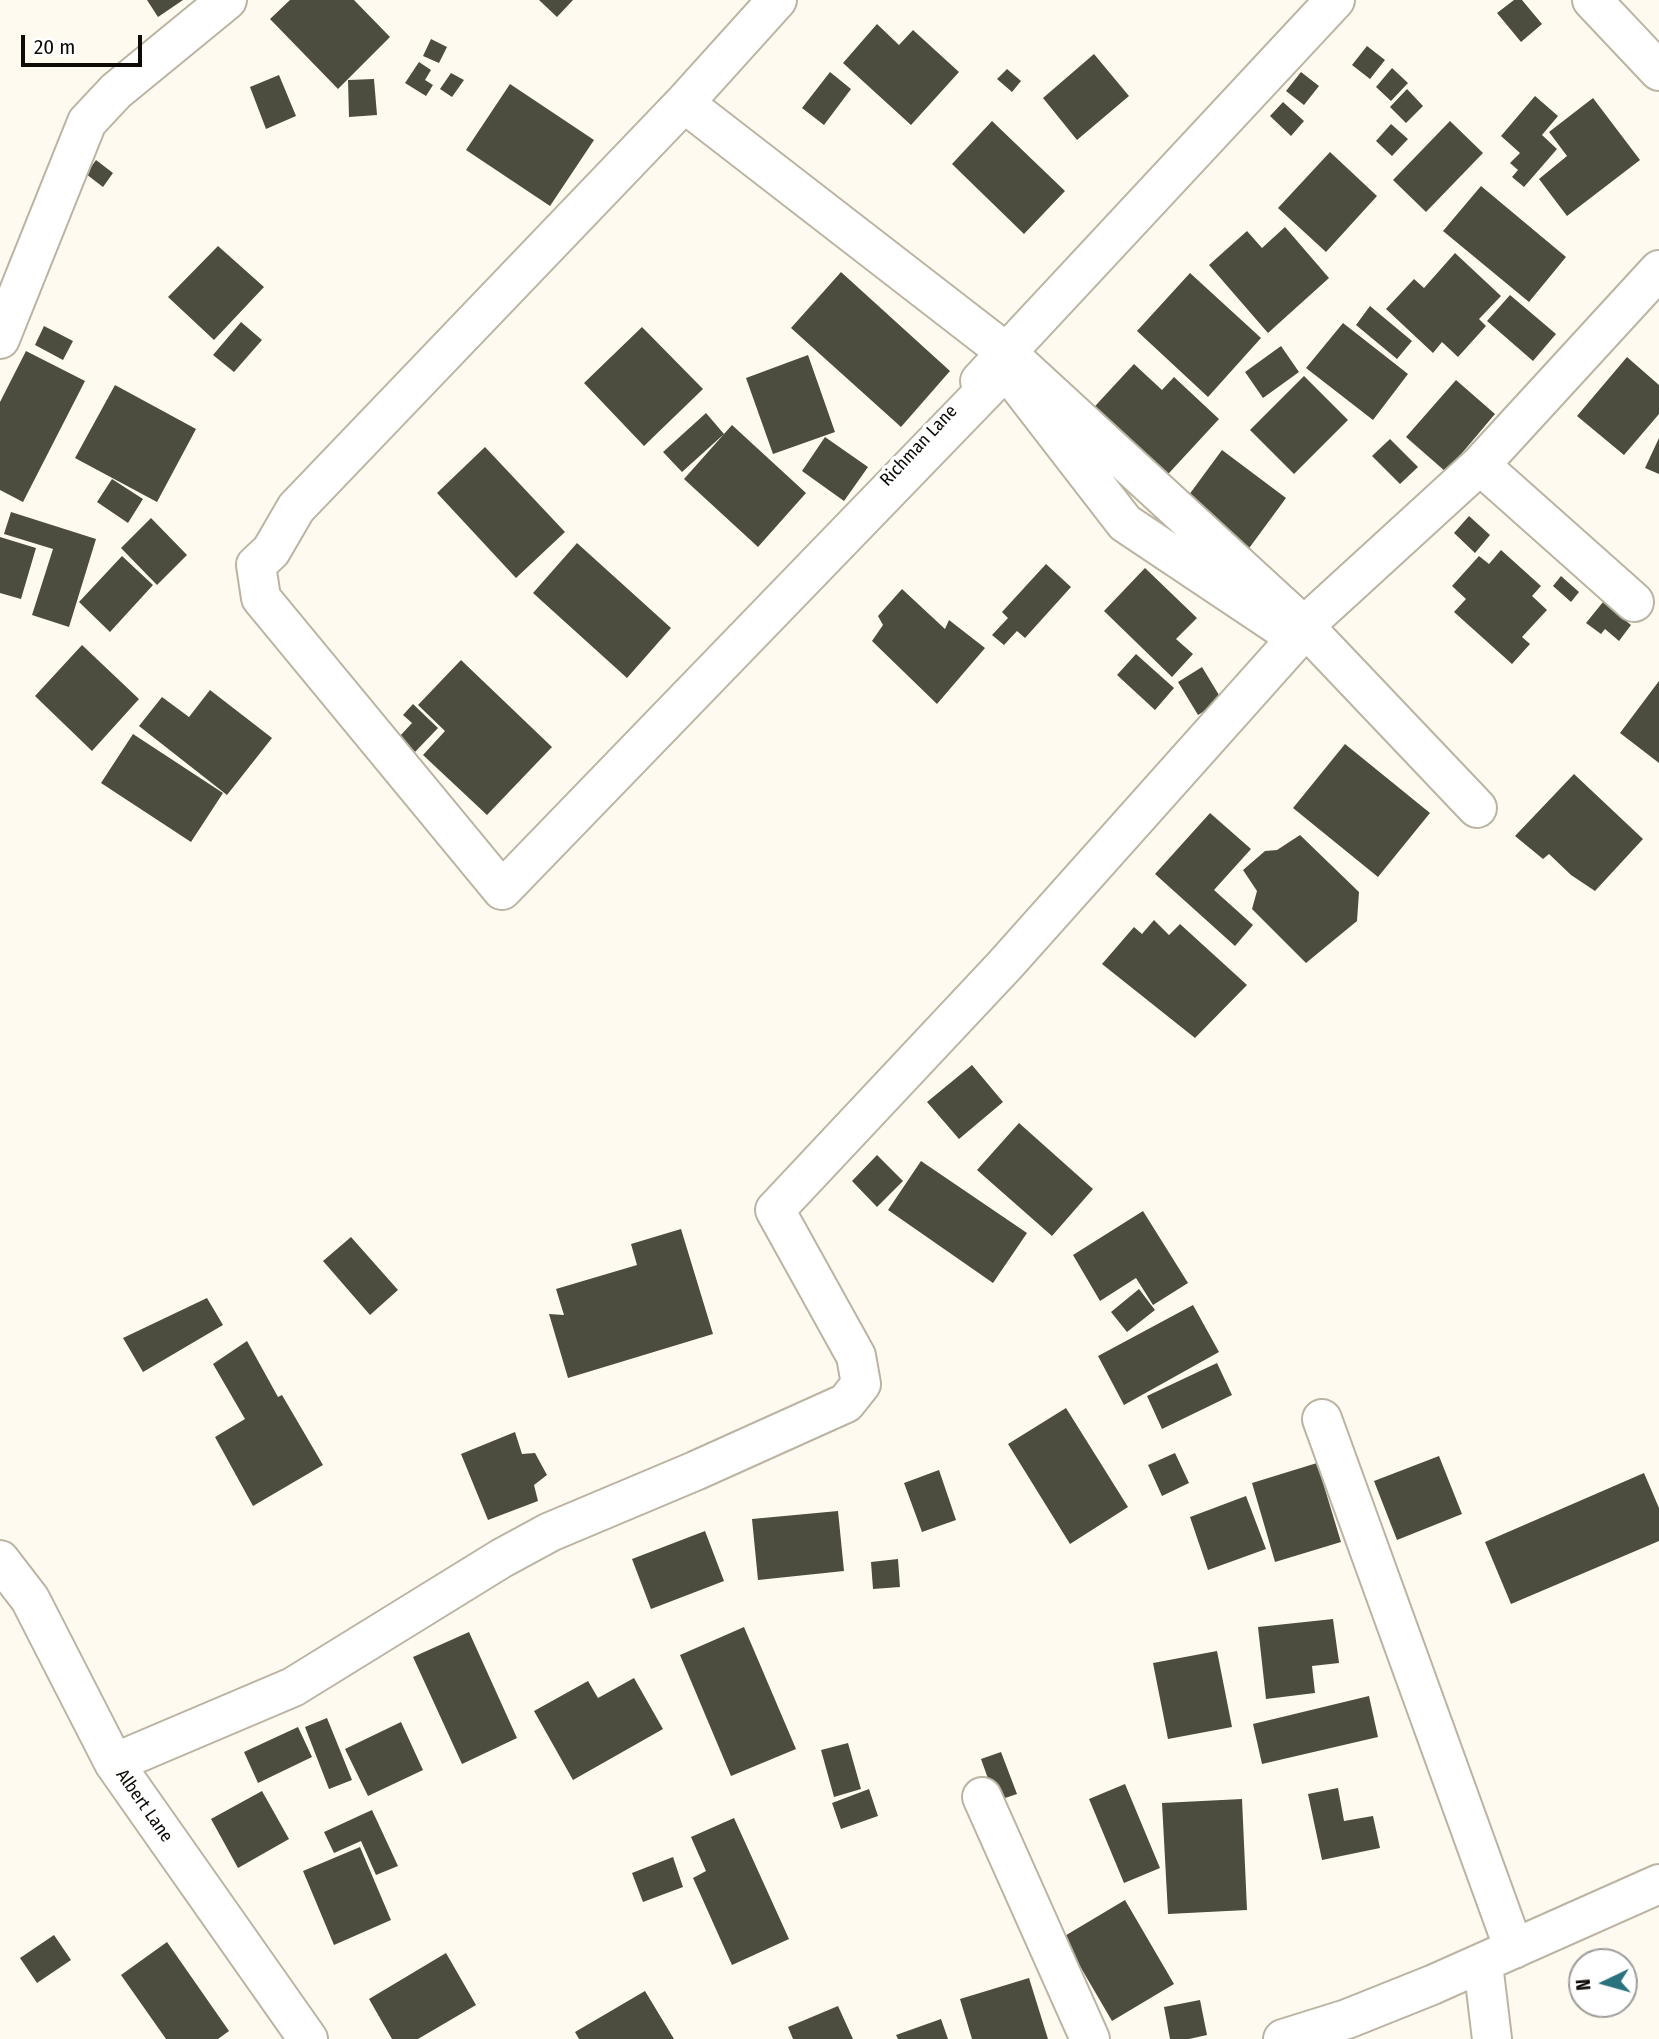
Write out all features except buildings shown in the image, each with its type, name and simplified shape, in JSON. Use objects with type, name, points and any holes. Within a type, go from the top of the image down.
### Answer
[{"type":"street","points":[[0,340],[87,122],[116,91],[228,0]]},
{"type":"street","points":[[777,0],[684,103],[296,508],[271,551],[257,565],[261,598],[502,890],[1006,369],[1125,523],[1301,632]]},
{"type":"street","name":"Richman Lane","points":[[502,890],[1335,0]]},
{"type":"street","points":[[1592,0],[1659,71]]},
{"type":"street","points":[[684,103],[1007,353],[1301,632],[1477,808]]},
{"type":"street","points":[[114,1763],[293,1687],[502,1558],[550,1532],[846,1403],[861,1384],[856,1356],[775,1210],[1005,965],[1301,632],[1480,465],[1659,271]]},
{"type":"street","points":[[1480,465],[1634,602]]},
{"type":"street","points":[[1322,1419],[1498,1957],[1492,2039]]},
{"type":"street","name":"Albert Lane","points":[[0,1560],[30,1599],[114,1763],[308,2039]]},
{"type":"street","points":[[982,1797],[1090,2039]]},
{"type":"street","points":[[1283,2039],[1347,2019],[1498,1957],[1659,1884]]}]
